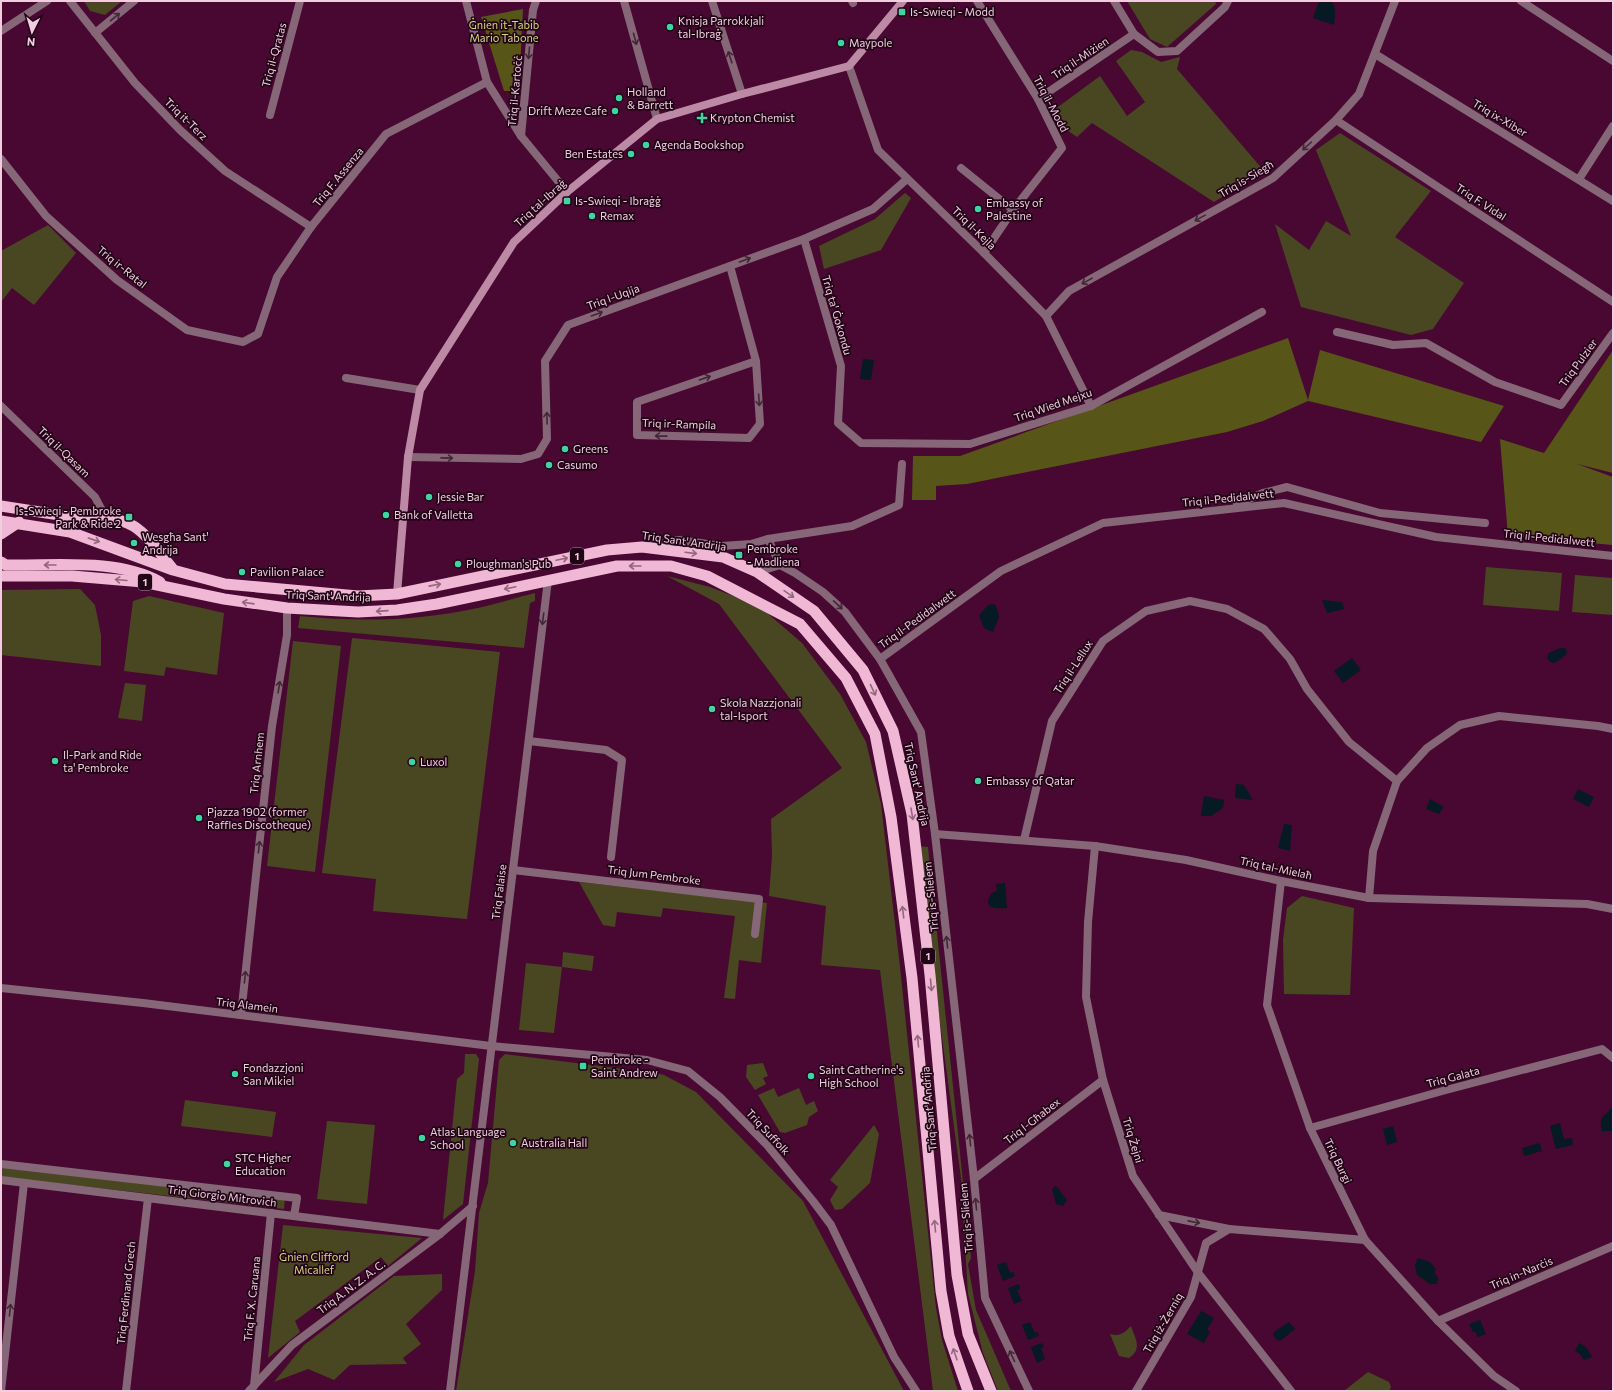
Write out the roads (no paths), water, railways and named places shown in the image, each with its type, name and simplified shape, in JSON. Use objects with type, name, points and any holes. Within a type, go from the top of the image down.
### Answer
[{"type":"highway","points":[[1,506],[92,520],[106,518],[119,519],[136,527],[143,533],[173,570]]},
{"type":"highway","points":[[1,534],[34,510]]},
{"type":"highway","name":"Triq Sant' Andrija","points":[[1,522],[18,523],[70,532],[173,570],[225,584],[288,591],[358,596],[397,594],[607,550],[642,547],[723,557],[756,572],[814,612],[864,670],[892,731],[912,814],[930,975],[957,1276],[968,1334],[991,1391]]},
{"type":"highway","name":"1","points":[[1,562],[6,565],[104,566],[146,574],[169,587]]},
{"type":"highway","name":"Triq Sant' Andrija","points":[[1,576],[91,577],[143,582],[224,600],[287,608],[358,612],[397,610],[437,604],[617,566],[671,566],[707,576],[740,591],[800,624],[846,678],[875,734],[891,817],[912,978],[941,1290],[949,1336],[968,1391]]},
{"type":"main road","points":[[849,66],[903,1]]},
{"type":"main road","name":"Triq tal-Ibraġ","points":[[397,594],[408,457],[420,390],[514,242],[567,192],[657,119],[742,94],[849,66]]},
{"type":"street","points":[[1,31],[47,1]]},
{"type":"street","name":"Triq it-Terz","points":[[70,1],[135,83],[180,130],[225,171],[311,226]]},
{"type":"street","points":[[95,33],[134,1]]},
{"type":"street","name":"Triq il-Qratas","points":[[270,116],[300,1]]},
{"type":"street","points":[[466,1],[487,82],[522,136],[567,192]]},
{"type":"street","name":"Triq il-Kartoċċ","points":[[522,136],[533,10],[536,1]]},
{"type":"street","points":[[624,1],[657,119]]},
{"type":"street","points":[[712,1],[742,94]]},
{"type":"street","name":"Triq il-Modd","points":[[977,1],[1038,100],[1062,148],[1013,210],[984,253]]},
{"type":"street","points":[[1114,1],[1134,34],[1158,52],[1177,51],[1225,7],[1228,1]]},
{"type":"street","name":"Triq is-Siegħ","points":[[1046,316],[1069,291],[1273,178],[1336,120],[1359,94],[1395,1]]},
{"type":"street","points":[[1521,1],[1613,61]]},
{"type":"street","name":"Triq il-Miżien","points":[[1038,100],[1134,34]]},
{"type":"street","name":"Triq ix-Xiber","points":[[1375,54],[1613,201]]},
{"type":"street","name":"Triq il-Kejla","points":[[849,66],[878,150],[984,253],[1046,316],[1091,406]]},
{"type":"street","name":"Triq F. Assenza","points":[[258,334],[277,277],[311,226],[386,134],[487,82]]},
{"type":"street","name":"Triq F. Vidal","points":[[1336,120],[1613,302]]},
{"type":"street","points":[[1579,180],[1613,126]]},
{"type":"street","name":"Triq ir-Ratal","points":[[1,159],[46,216],[117,280],[187,330],[243,342],[258,334]]},
{"type":"street","points":[[961,168],[1013,210]]},
{"type":"street","name":"Triq l-Uqija","points":[[408,457],[521,459],[538,454],[547,438],[546,361],[568,325],[804,239],[873,209],[907,179]]},
{"type":"street","name":"Triq ta' Ġokondu","points":[[804,239],[841,366],[838,423]]},
{"type":"street","name":"Triq ir-Rampila","points":[[730,266],[756,361],[760,424],[749,438],[637,435],[637,402],[756,361]]},
{"type":"street","name":"Triq Wied Mejxu","points":[[838,423],[861,442],[970,444],[1091,406],[1262,312]]},
{"type":"street","name":"Triq Pulzier","points":[[1337,332],[1394,345],[1426,343],[1495,382],[1561,405],[1613,333]]},
{"type":"street","points":[[346,378],[420,390]]},
{"type":"street","name":"Triq il-Qasam","points":[[1,406],[95,497],[106,518]]},
{"type":"street","points":[[642,547],[679,540],[722,546],[751,544],[768,539],[852,526],[900,505],[902,464]]},
{"type":"street","points":[[1227,508],[1263,493],[1287,487],[1380,513],[1485,523]]},
{"type":"street","name":"Triq il-Pedidalwett","points":[[880,659],[1001,571],[1103,523],[1284,502],[1436,537],[1613,556]]},
{"type":"street","points":[[756,572],[780,565],[768,539]]},
{"type":"street","name":"Triq is-Slielem","points":[[780,565],[795,573],[823,592],[840,607],[880,659],[921,732],[935,834],[974,1179],[985,1298],[1029,1391]]},
{"type":"street","name":"Triq Falaise","points":[[450,1391],[548,580]]},
{"type":"street","name":"Triq il-Lellux","points":[[1024,840],[1052,721],[1103,641],[1146,611],[1190,601],[1227,609],[1264,630],[1290,659],[1307,689],[1349,742],[1397,781]]},
{"type":"street","name":"Triq Arnhem","points":[[241,1015],[272,726],[287,635],[287,608]]},
{"type":"street","points":[[1369,898],[1373,851],[1397,781],[1427,748],[1460,726],[1499,716],[1598,726],[1613,729]]},
{"type":"street","points":[[529,741],[606,750],[622,760],[612,857]]},
{"type":"street","name":"Triq tal-Mielaħ","points":[[935,834],[1095,846],[1186,860],[1281,881],[1369,898],[1587,904],[1613,909]]},
{"type":"street","name":"Triq Żejni","points":[[1095,846],[1088,922],[1086,997],[1103,1080],[1133,1176],[1199,1274],[1291,1391]]},
{"type":"street","name":"Triq Jum Pembroke","points":[[513,870],[759,899],[755,934]]},
{"type":"street","name":"Triq Burgi","points":[[1281,881],[1267,1004],[1310,1128],[1365,1240],[1438,1321],[1494,1376],[1516,1391]]},
{"type":"street","name":"Triq Alamein","points":[[1,988],[241,1015],[491,1046]]},
{"type":"street","name":"Triq Suffolk","points":[[491,1046],[648,1060],[688,1071],[720,1097],[767,1145],[813,1200],[831,1225],[894,1357],[916,1391]]},
{"type":"street","name":"Triq Galata","points":[[1310,1128],[1602,1049],[1613,1058]]},
{"type":"street","name":"Triq l-Għabex","points":[[974,1179],[1103,1080]]},
{"type":"street","points":[[1,1164],[297,1198],[294,1216]]},
{"type":"street","name":"Triq Giorgio Mitrovich","points":[[1,1180],[440,1234]]},
{"type":"street","points":[[1,1391],[24,1183]]},
{"type":"street","name":"Triq Ferdinand Grech","points":[[126,1391],[148,1198]]},
{"type":"street","name":"Triq A. N. Z. A. C.","points":[[251,1388],[292,1345],[440,1234],[473,1206]]},
{"type":"street","name":"Triq F. X. Caruana","points":[[251,1388],[271,1213]]},
{"type":"street","points":[[1159,1215],[1229,1229],[1365,1240]]},
{"type":"street","name":"Triq iż-Żerniq","points":[[1136,1391],[1191,1297],[1199,1274],[1206,1243],[1229,1229]]},
{"type":"street","name":"Triq in-Narċis","points":[[1438,1321],[1613,1246]]},
{"type":"water","points":[[1319,1],[1331,1],[1333,4],[1335,12],[1334,25],[1313,18]]},
{"type":"water","points":[[863,359],[874,360],[871,380],[860,379]]},
{"type":"water","points":[[1322,600],[1342,602],[1344,609],[1327,613]]},
{"type":"water","points":[[993,604],[996,606],[999,617],[993,632],[984,628],[979,616],[988,605]]},
{"type":"water","points":[[1560,648],[1567,650],[1566,655],[1555,663],[1550,662],[1547,658],[1549,653]]},
{"type":"water","points":[[1352,658],[1361,670],[1343,683],[1334,671]]},
{"type":"water","points":[[1236,784],[1244,785],[1253,800],[1235,798]]},
{"type":"water","points":[[1578,789],[1594,797],[1589,807],[1573,799]]},
{"type":"water","points":[[1204,796],[1224,800],[1223,808],[1211,816],[1201,816]]},
{"type":"water","points":[[1430,799],[1444,807],[1439,814],[1426,809]]},
{"type":"water","points":[[1284,824],[1292,825],[1290,851],[1278,848]]},
{"type":"water","points":[[1005,883],[1007,908],[994,908],[989,905],[989,898],[992,893],[997,891],[996,884]]},
{"type":"water","points":[[1613,1106],[1613,1131],[1602,1131],[1602,1119]]},
{"type":"water","points":[[1560,1123],[1564,1139],[1572,1138],[1573,1145],[1556,1149],[1550,1126]]},
{"type":"water","points":[[1393,1126],[1397,1142],[1387,1145],[1383,1129]]},
{"type":"water","points":[[1540,1143],[1542,1151],[1524,1156],[1522,1148]]},
{"type":"water","points":[[1055,1186],[1067,1200],[1063,1206],[1056,1204],[1052,1189]]},
{"type":"water","points":[[1418,1258],[1430,1262],[1436,1269],[1434,1272],[1438,1278],[1437,1284],[1430,1284],[1417,1275],[1415,1265]]},
{"type":"water","points":[[1006,1262],[1010,1273],[1013,1272],[1015,1276],[1003,1281],[997,1265]]},
{"type":"water","points":[[1019,1284],[1020,1289],[1017,1290],[1022,1301],[1014,1304],[1008,1288]]},
{"type":"water","points":[[1201,1311],[1214,1318],[1207,1330],[1210,1332],[1204,1343],[1187,1334]]},
{"type":"water","points":[[1480,1320],[1486,1334],[1478,1337],[1475,1332],[1473,1332],[1469,1324]]},
{"type":"water","points":[[1030,1322],[1035,1333],[1038,1332],[1039,1336],[1028,1340],[1022,1325]]},
{"type":"water","points":[[1289,1322],[1295,1329],[1280,1341],[1277,1340],[1273,1335],[1274,1332]]},
{"type":"water","points":[[1042,1343],[1044,1347],[1041,1348],[1045,1359],[1037,1363],[1031,1347]]},
{"type":"water","points":[[1579,1343],[1586,1347],[1592,1357],[1584,1360],[1580,1354],[1575,1351]]},
{"type":"place","name":"Is-Swieqi - Modd","points":[[902,12]]},
{"type":"place","name":"Knisja Parrokkjali tal-Ibraġ","points":[[670,27]]},
{"type":"place","name":"Maypole","points":[[841,43]]},
{"type":"place","name":"Holland & Barrett","points":[[619,98]]},
{"type":"place","name":"Drift Meze Cafe","points":[[615,111]]},
{"type":"place","name":"Krypton Chemist","points":[[702,118]]},
{"type":"place","name":"Agenda Bookshop","points":[[646,145]]},
{"type":"place","name":"Ben Estates","points":[[631,154]]},
{"type":"place","name":"Is-Swieqi - Ibraġġ","points":[[567,201]]},
{"type":"place","name":"Embassy of Palestine","points":[[978,209]]},
{"type":"place","name":"Remax","points":[[592,216]]},
{"type":"place","name":"Greens","points":[[565,449]]},
{"type":"place","name":"Casumo","points":[[549,465]]},
{"type":"place","name":"Jessie Bar","points":[[429,497]]},
{"type":"place","name":"Bank of Valletta","points":[[386,515]]},
{"type":"place","name":"Is-Swieqi - Pembroke Park & Ride 2","points":[[129,517]]},
{"type":"place","name":"Wesgħa Sant' Andrija","points":[[134,543]]},
{"type":"place","name":"Pembroke - Madliena","points":[[739,555]]},
{"type":"place","name":"Ploughman's Pub","points":[[458,564]]},
{"type":"place","name":"Pavilion Palace","points":[[242,572]]},
{"type":"place","name":"Skola Nazzjonali tal-Isport","points":[[712,709]]},
{"type":"place","name":"Il-Park and Ride ta' Pembroke","points":[[55,761]]},
{"type":"place","name":"Luxol","points":[[412,762]]},
{"type":"place","name":"Embassy of Qatar","points":[[978,781]]},
{"type":"place","name":"Pjazza 1902 (former Raffles Discotheque)","points":[[199,818]]},
{"type":"place","name":"Pembroke - Saint Andrew","points":[[583,1066]]},
{"type":"place","name":"Fondazzjoni San Mikiel","points":[[235,1074]]},
{"type":"place","name":"Saint Catherine's High School","points":[[811,1076]]},
{"type":"place","name":"Atlas Language School","points":[[422,1138]]},
{"type":"place","name":"Australia Hall","points":[[513,1143]]},
{"type":"place","name":"STC Higher Education","points":[[227,1164]]},
{"type":"park label","name":"Ġnien it-Tabib Mario Tabone","points":[[504,31]]},
{"type":"park label","name":"Ġnien Clifford Micallef","points":[[314,1263]]}]
